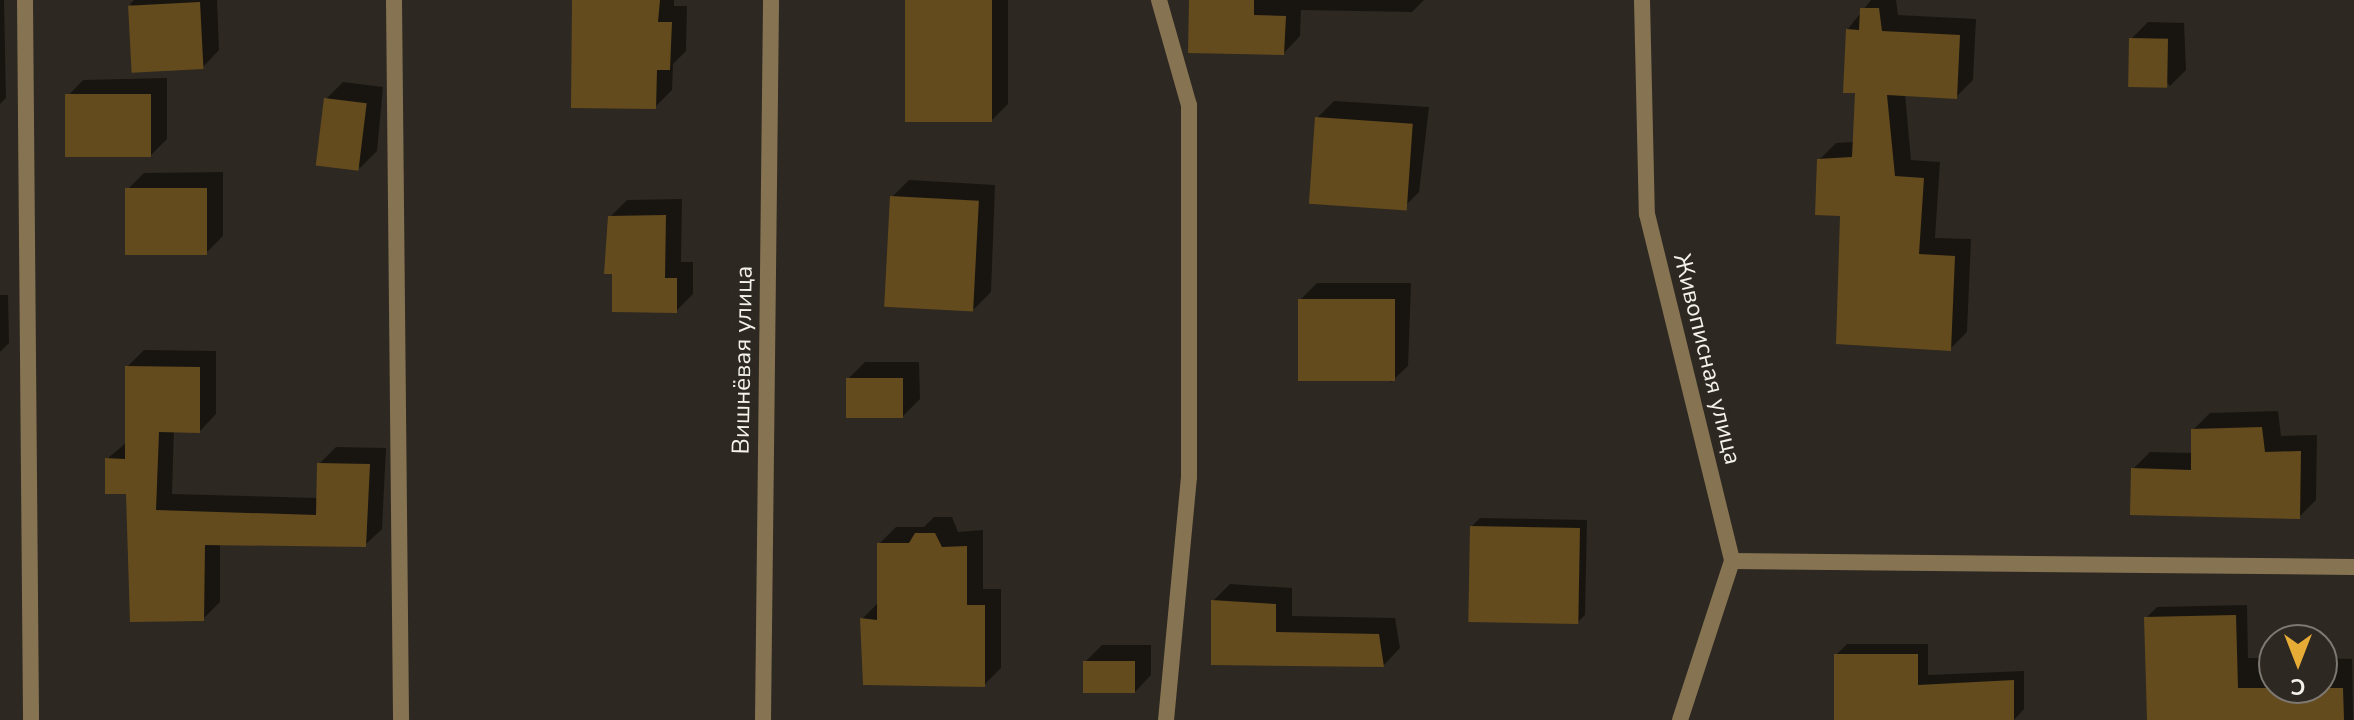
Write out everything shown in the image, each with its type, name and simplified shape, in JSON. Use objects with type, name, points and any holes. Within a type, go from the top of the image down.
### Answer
[{"type":"street","points":[[25,0],[31,720]]},
{"type":"street","points":[[394,0],[401,720]]},
{"type":"street","name":"Вишнёвая улица","points":[[763,720],[771,0]]},
{"type":"street","points":[[1159,0],[1189,105],[1189,477],[1166,720]]},
{"type":"street","name":"Живописная улица","points":[[1642,0],[1647,214],[1732,561]]},
{"type":"street","points":[[1680,720],[1732,561],[2354,567]]},
{"type":"building","points":[[572,0],[660,0],[658,22],[672,22],[670,70],[657,70],[656,109],[571,108]]},
{"type":"building","points":[[905,0],[992,0],[992,122],[905,122]]},
{"type":"building","points":[[1189,0],[1254,0],[1254,15],[1286,16],[1284,55],[1188,53]]},
{"type":"building","points":[[200,2],[204,69],[132,73],[128,6]]},
{"type":"building","points":[[1860,8],[1879,8],[1882,31],[1960,35],[1957,99],[1887,95],[1895,176],[1924,178],[1919,254],[1955,256],[1951,351],[1836,344],[1840,216],[1815,215],[1817,159],[1852,157],[1855,93],[1843,93],[1846,29],[1859,30]]},
{"type":"building","points":[[2129,38],[2168,39],[2167,88],[2128,87]]},
{"type":"building","points":[[65,94],[151,94],[151,157],[65,157]]},
{"type":"building","points":[[324,98],[367,103],[358,171],[316,165]]},
{"type":"building","points":[[1315,117],[1413,124],[1407,211],[1309,204]]},
{"type":"building","points":[[125,188],[207,188],[207,255],[125,255]]},
{"type":"building","points":[[890,196],[979,201],[973,312],[884,307]]},
{"type":"building","points":[[666,215],[665,278],[677,278],[677,313],[612,312],[612,274],[604,274],[608,216]]},
{"type":"building","points":[[1298,299],[1395,299],[1395,381],[1298,381]]},
{"type":"building","points":[[125,366],[200,367],[200,433],[159,432],[156,510],[316,515],[317,463],[370,464],[366,547],[205,545],[204,621],[130,622],[126,494],[105,494],[105,458],[125,459]]},
{"type":"building","points":[[846,378],[903,378],[903,418],[846,418]]},
{"type":"building","points":[[2262,427],[2265,452],[2301,451],[2300,519],[2130,515],[2131,468],[2191,470],[2191,429]]},
{"type":"building","points":[[1470,526],[1580,528],[1578,624],[1468,622]]},
{"type":"building","points":[[915,533],[935,533],[942,547],[967,546],[967,605],[985,605],[985,687],[863,685],[860,618],[877,620],[877,543],[909,543]]},
{"type":"building","points":[[1211,600],[1276,604],[1276,632],[1379,634],[1384,667],[1211,665]]},
{"type":"building","points":[[2236,615],[2238,688],[2258,688],[2258,704],[2338,704],[2338,688],[2343,688],[2344,720],[2147,720],[2144,617]]},
{"type":"building","points":[[1834,654],[1918,654],[1918,685],[2014,680],[2014,720],[1834,720]]},
{"type":"building","points":[[1083,661],[1135,661],[1135,693],[1083,693]]}]
